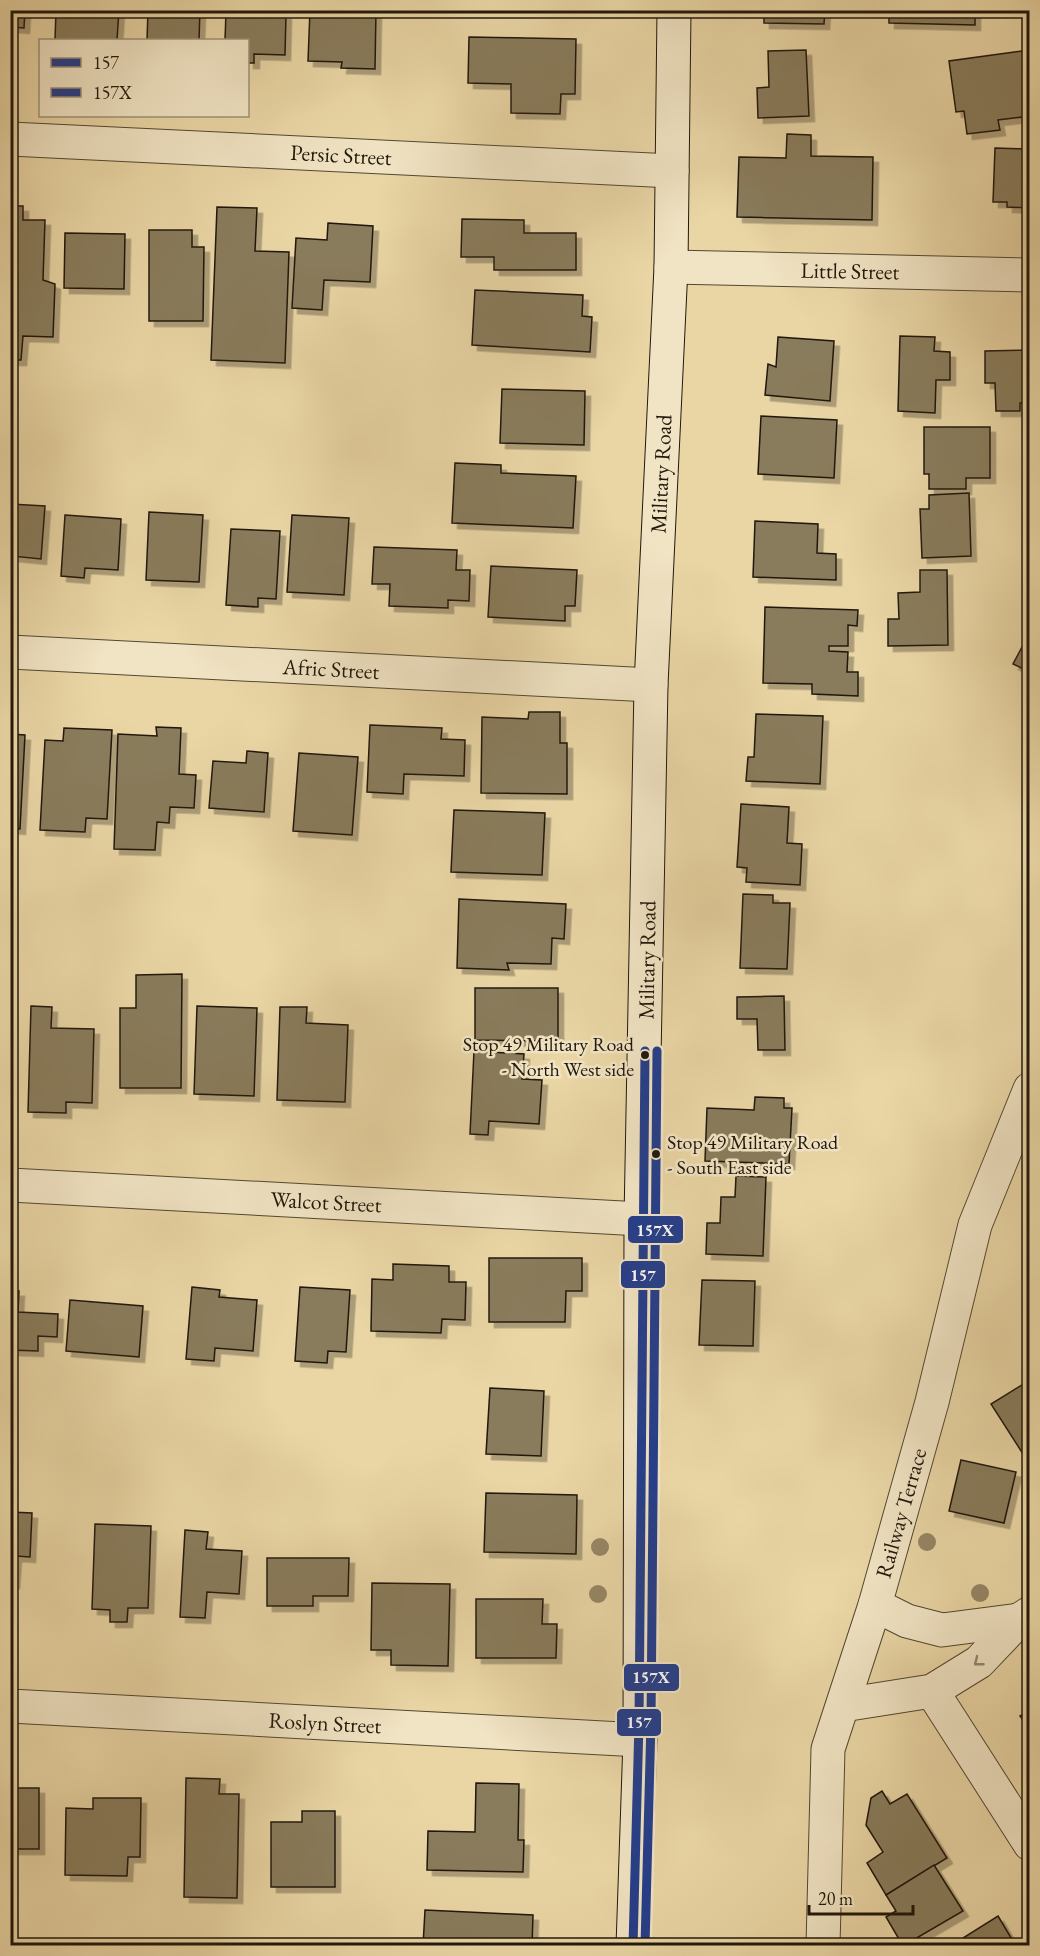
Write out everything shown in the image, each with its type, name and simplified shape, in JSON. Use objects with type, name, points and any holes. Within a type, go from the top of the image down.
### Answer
[{"type":"street","name":"Military Road","points":[[633,1946],[640,1740],[641,1219],[651,685],[670,267],[674,10]]},
{"type":"street","name":"Persic Street","points":[[10,140],[672,171]]},
{"type":"street","name":"Little Street","points":[[670,267],[1029,275]]},
{"type":"street","name":"Afric Street","points":[[10,652],[651,685]]},
{"type":"street","name":"Railway Terrace","points":[[823,1946],[828,1749],[875,1605],[932,1402],[975,1225],[1029,1089]]},
{"type":"street","name":"Walcot Street","points":[[10,1185],[641,1219]]},
{"type":"street","points":[[875,1605],[907,1621],[942,1630],[1024,1617]]},
{"type":"street","points":[[843,1705],[932,1691],[979,1662],[1024,1617]]},
{"type":"street","points":[[932,1691],[1029,1844]]},
{"type":"street","name":"Roslyn Street","points":[[10,1706],[640,1740]]},
{"type":"building","points":[[10,10],[25,10],[24,28],[10,27]]},
{"type":"building","points":[[56,10],[119,10],[117,39],[55,39]]},
{"type":"building","points":[[148,10],[200,10],[199,39],[147,39]]},
{"type":"building","points":[[310,10],[376,10],[375,69],[341,68],[342,62],[308,61]]},
{"type":"building","points":[[764,10],[825,10],[824,24],[764,23]]},
{"type":"building","points":[[889,10],[975,10],[975,25],[889,23]]},
{"type":"building","points":[[226,12],[286,14],[285,55],[254,54],[254,63],[249,63],[249,39],[225,39]]},
{"type":"building","points":[[469,37],[576,39],[575,94],[561,94],[560,114],[511,113],[511,84],[468,83]]},
{"type":"building","points":[[806,50],[809,116],[758,118],[757,88],[769,87],[768,51]]},
{"type":"building","points":[[1029,50],[1030,116],[998,120],[1000,130],[967,134],[964,111],[956,112],[949,61]]},
{"type":"building","points":[[787,134],[811,135],[811,156],[873,157],[872,220],[737,217],[739,157],[786,158]]},
{"type":"building","points":[[995,148],[1030,149],[1030,208],[1007,207],[1007,202],[993,202]]},
{"type":"building","points":[[10,206],[23,206],[23,220],[45,220],[43,280],[55,284],[53,337],[23,336],[21,360],[10,360]]},
{"type":"building","points":[[217,207],[257,208],[255,251],[289,252],[285,363],[211,360]]},
{"type":"building","points":[[462,219],[524,220],[524,233],[576,233],[576,270],[494,270],[494,257],[461,257]]},
{"type":"building","points":[[328,223],[373,226],[370,282],[324,280],[322,310],[292,308],[296,238],[327,240]]},
{"type":"building","points":[[149,230],[192,230],[192,247],[204,247],[203,321],[149,321]]},
{"type":"building","points":[[65,233],[125,234],[124,289],[64,288]]},
{"type":"building","points":[[475,290],[583,295],[582,316],[592,317],[590,352],[472,345]]},
{"type":"building","points":[[900,336],[935,337],[934,351],[950,352],[950,380],[936,380],[935,413],[898,411]]},
{"type":"building","points":[[778,337],[834,341],[830,401],[765,395],[768,364],[776,367]]},
{"type":"building","points":[[1030,350],[1030,403],[1020,403],[1020,411],[996,411],[995,383],[985,383],[985,351]]},
{"type":"building","points":[[502,389],[585,391],[584,445],[500,443]]},
{"type":"building","points":[[761,416],[837,420],[834,478],[758,474]]},
{"type":"building","points":[[924,427],[990,427],[990,478],[966,478],[966,489],[929,489],[929,474],[924,474]]},
{"type":"building","points":[[455,463],[501,465],[501,473],[576,476],[573,528],[452,523]]},
{"type":"building","points":[[969,493],[971,556],[922,558],[920,509],[929,509],[929,495]]},
{"type":"building","points":[[10,504],[45,506],[41,559],[12,556],[10,565]]},
{"type":"building","points":[[149,512],[203,515],[199,582],[146,580]]},
{"type":"building","points":[[65,515],[121,519],[118,570],[85,568],[84,578],[61,576]]},
{"type":"building","points":[[292,515],[349,518],[344,595],[287,592]]},
{"type":"building","points":[[755,521],[818,524],[817,553],[836,554],[836,580],[753,577]]},
{"type":"building","points":[[231,529],[280,531],[276,599],[258,598],[258,607],[226,605]]},
{"type":"building","points":[[374,547],[457,550],[456,570],[470,570],[469,601],[448,600],[448,608],[389,606],[390,584],[372,584]]},
{"type":"building","points":[[491,566],[577,570],[575,606],[565,606],[565,621],[488,617]]},
{"type":"building","points":[[920,570],[947,570],[948,645],[888,646],[888,619],[899,619],[898,593],[920,592]]},
{"type":"building","points":[[765,607],[858,610],[857,626],[848,625],[848,646],[829,646],[829,651],[848,652],[847,672],[858,672],[858,696],[812,694],[812,684],[763,683]]},
{"type":"building","points":[[1030,632],[1030,672],[1013,664]]},
{"type":"building","points":[[529,712],[560,712],[560,743],[567,743],[567,794],[481,793],[482,717],[528,719]]},
{"type":"building","points":[[756,714],[823,716],[820,784],[746,781],[748,757],[754,757]]},
{"type":"building","points":[[370,725],[442,728],[441,739],[465,740],[464,776],[404,774],[403,794],[367,792]]},
{"type":"building","points":[[156,727],[181,728],[179,774],[196,775],[194,808],[170,807],[169,823],[157,822],[155,850],[114,849],[118,734],[157,736]]},
{"type":"building","points":[[64,728],[112,730],[107,819],[86,818],[85,832],[40,830],[45,740],[63,741]]},
{"type":"building","points":[[10,734],[25,735],[20,829],[10,828]]},
{"type":"building","points":[[247,751],[268,753],[264,812],[209,808],[213,761],[246,763]]},
{"type":"building","points":[[299,753],[358,757],[352,835],[293,831]]},
{"type":"building","points":[[741,804],[789,807],[787,843],[802,844],[800,885],[746,882],[747,868],[737,867]]},
{"type":"building","points":[[454,810],[545,813],[542,875],[451,872]]},
{"type":"building","points":[[743,894],[773,895],[773,903],[790,903],[787,969],[740,968]]},
{"type":"building","points":[[459,899],[566,904],[564,939],[552,938],[551,964],[507,963],[509,970],[457,968]]},
{"type":"building","points":[[182,974],[181,1088],[120,1088],[120,1008],[136,1008],[136,975]]},
{"type":"building","points":[[475,988],[558,988],[558,1041],[475,1040]]},
{"type":"building","points":[[784,996],[785,1050],[758,1050],[757,1019],[737,1019],[737,997]]},
{"type":"building","points":[[31,1006],[52,1007],[51,1028],[94,1029],[92,1103],[66,1102],[66,1113],[28,1112]]},
{"type":"building","points":[[197,1006],[257,1008],[254,1096],[194,1094]]},
{"type":"building","points":[[280,1007],[307,1007],[306,1023],[348,1025],[345,1102],[277,1100]]},
{"type":"building","points":[[474,1051],[524,1054],[522,1079],[542,1080],[539,1124],[489,1121],[488,1135],[470,1134]]},
{"type":"building","points":[[755,1097],[784,1098],[784,1108],[792,1108],[789,1164],[705,1161],[707,1108],[754,1110]]},
{"type":"building","points":[[736,1176],[766,1177],[763,1256],[706,1254],[707,1223],[720,1223],[721,1197],[735,1197]]},
{"type":"building","points":[[489,1258],[582,1258],[582,1291],[566,1291],[565,1322],[489,1322]]},
{"type":"building","points":[[393,1264],[449,1266],[449,1282],[466,1282],[465,1320],[442,1319],[441,1333],[371,1331],[372,1279],[393,1280]]},
{"type":"building","points":[[702,1280],[755,1281],[753,1346],[699,1345]]},
{"type":"building","points":[[192,1287],[220,1290],[219,1297],[257,1300],[253,1351],[215,1348],[214,1361],[186,1359]]},
{"type":"building","points":[[300,1287],[350,1290],[346,1352],[328,1351],[327,1363],[295,1361]]},
{"type":"building","points":[[10,1291],[19,1291],[18,1312],[58,1314],[57,1337],[38,1336],[38,1351],[10,1350]]},
{"type":"building","points":[[70,1300],[143,1306],[139,1357],[66,1351]]},
{"type":"building","points":[[1030,1380],[1030,1465],[991,1404]]},
{"type":"building","points":[[490,1388],[544,1391],[541,1456],[486,1454]]},
{"type":"building","points":[[961,1460],[1016,1472],[1004,1523],[949,1511]]},
{"type":"building","points":[[486,1493],[577,1495],[576,1554],[484,1552]]},
{"type":"building","points":[[10,1512],[32,1513],[30,1557],[16,1556],[14,1583],[10,1583]]},
{"type":"building","points":[[95,1524],[151,1526],[148,1608],[128,1608],[127,1622],[110,1622],[110,1610],[92,1609]]},
{"type":"building","points":[[185,1530],[208,1532],[206,1549],[242,1551],[239,1594],[207,1592],[205,1618],[180,1617]]},
{"type":"building","points":[[267,1558],[349,1558],[348,1596],[313,1596],[313,1606],[267,1606]]},
{"type":"building","points":[[372,1583],[450,1584],[448,1666],[391,1665],[391,1650],[371,1650]]},
{"type":"building","points":[[476,1599],[543,1599],[542,1624],[557,1624],[556,1658],[476,1658]]},
{"type":"building","points":[[1030,1710],[1030,1729],[1020,1716]]},
{"type":"building","points":[[186,1778],[220,1779],[219,1794],[239,1794],[237,1898],[184,1897]]},
{"type":"building","points":[[476,1783],[519,1784],[518,1840],[524,1840],[523,1872],[427,1870],[428,1831],[475,1832]]},
{"type":"building","points":[[10,1788],[39,1788],[39,1849],[10,1849]]},
{"type":"building","points":[[882,1791],[890,1804],[907,1794],[947,1858],[886,1895],[867,1863],[883,1852],[866,1825],[871,1798]]},
{"type":"building","points":[[93,1798],[141,1798],[140,1857],[128,1857],[127,1876],[65,1875],[66,1808],[93,1809]]},
{"type":"building","points":[[302,1811],[335,1811],[335,1887],[271,1887],[271,1822],[302,1822]]},
{"type":"building","points":[[934,1865],[963,1911],[903,1946],[886,1917],[896,1911],[886,1895]]},
{"type":"building","points":[[425,1910],[533,1915],[532,1946],[423,1946]]},
{"type":"building","points":[[998,1916],[1016,1946],[968,1946],[963,1938]]},
{"type":"transit line","name":"157","points":[[633,1946],[639,1722],[645,1051]]},
{"type":"transit line","name":"157X","points":[[645,1946],[651,1722],[657,1051]]},
{"type":"place","name":"Stop 49 Military Road - North West side","points":[[645,1055]]},
{"type":"place","name":"Stop 49 Military Road - South East side","points":[[656,1154]]}]
